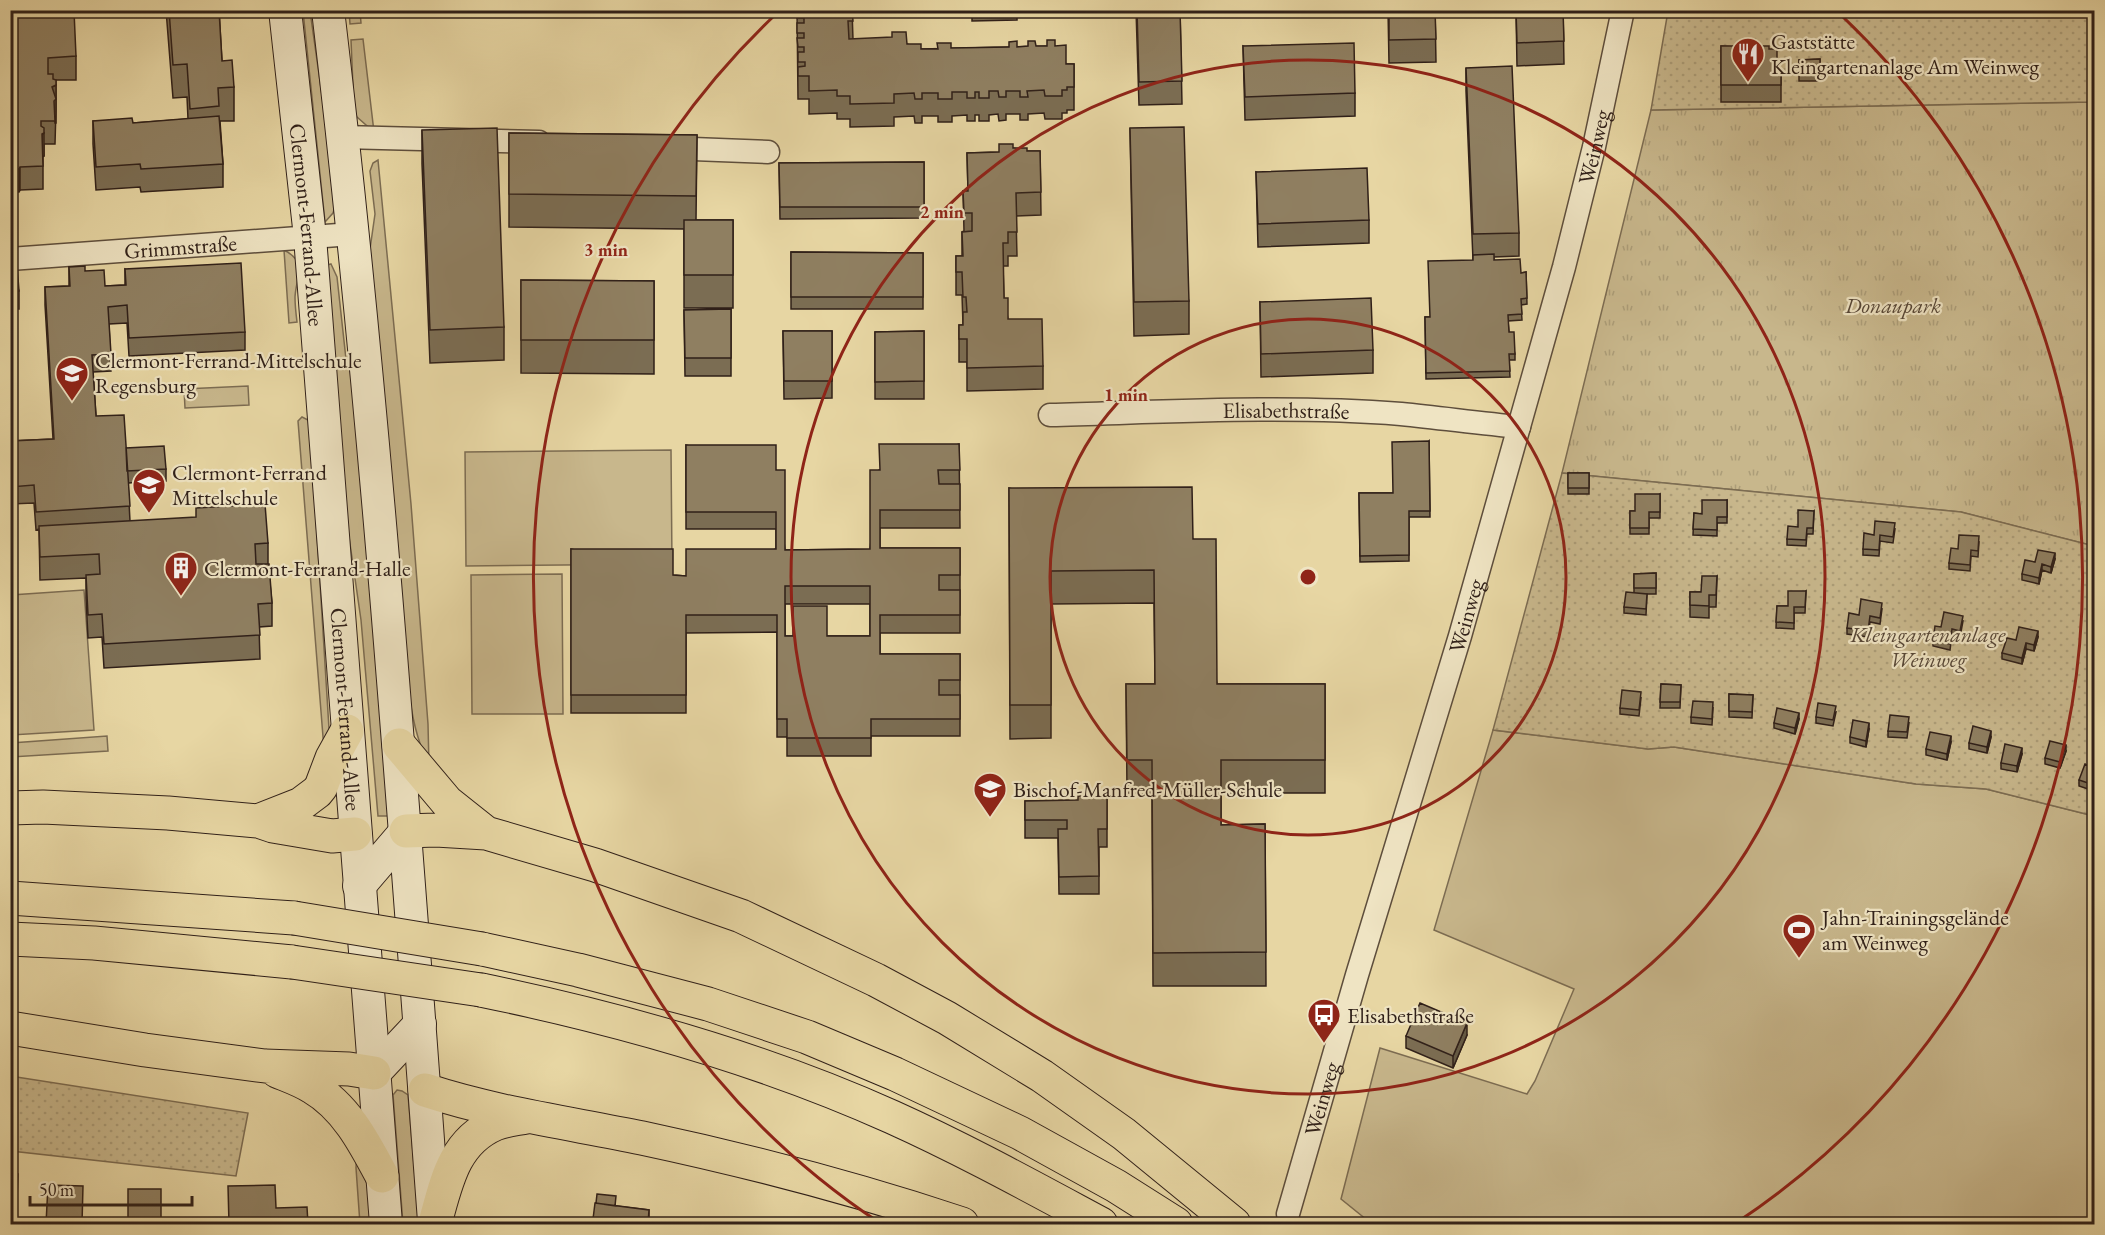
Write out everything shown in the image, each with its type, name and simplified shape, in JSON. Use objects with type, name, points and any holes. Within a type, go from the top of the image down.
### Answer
[{"type":"highway","points":[[258,821],[302,804],[317,792],[347,731]]},
{"type":"highway","points":[[399,745],[447,802],[486,833]]},
{"type":"highway","points":[[10,808],[43,807],[168,813],[258,821],[273,826],[332,836],[355,834]]},
{"type":"highway","points":[[406,831],[486,833],[595,865],[741,916],[876,980],[946,1018],[1042,1076],[1124,1134],[1234,1224]]},
{"type":"highway","points":[[10,898],[294,918],[482,949],[578,970],[697,1001],[807,1037],[895,1074],[1020,1133],[1116,1186],[1176,1224]]},
{"type":"highway","points":[[10,939],[94,943],[292,962],[481,990],[574,1010],[721,1052],[800,1079],[892,1117],[1101,1224]]},
{"type":"highway","points":[[10,1028],[145,1050],[265,1066],[349,1069],[374,1073]]},
{"type":"highway","points":[[265,1066],[312,1087],[346,1115],[382,1176]]},
{"type":"highway","points":[[425,1090],[526,1117],[599,1129],[714,1154],[873,1196],[962,1224]]},
{"type":"highway","points":[[435,1224],[447,1178],[462,1149],[495,1124],[526,1117]]},
{"type":"street","name":"Clermont-Ferrand-Allee","points":[[285,10],[310,237],[386,1224]]},
{"type":"street","name":"Clermont-Ferrand-Allee","points":[[328,10],[368,379],[406,831],[435,1224]]},
{"type":"street","name":"Weinweg","points":[[1287,1214],[1460,636],[1564,267],[1594,147],[1623,10]]},
{"type":"street","name":"Clermont-Ferrand-Allee","points":[[342,137],[558,143]]},
{"type":"street","points":[[652,147],[768,152]]},
{"type":"street","name":"Grimmstraße","points":[[10,259],[352,234]]},
{"type":"street","name":"Elisabethstraße","points":[[1050,414],[1224,410],[1328,412],[1400,414],[1519,427]]},
{"type":"street","name":"Clermont-Ferrand-Allee","points":[[355,834],[406,831]]},
{"type":"street","points":[[359,886],[406,831]]},
{"type":"street","points":[[420,1024],[374,1073],[425,1090]]},
{"type":"green space","points":[[303,11],[310,11],[337,201],[333,213],[325,222]]},
{"type":"green space","points":[[349,11],[360,11],[361,23],[350,24]]},
{"type":"green space","points":[[1668,11],[2094,11],[2094,102],[1651,110]]},
{"type":"green space","points":[[363,39],[374,132],[357,117],[354,110],[351,40]]},
{"type":"green space","name":"Donaupark","points":[[2094,102],[2094,546],[1961,512],[1562,473],[1651,110]]},
{"type":"green space","points":[[378,160],[411,504],[428,724],[429,766],[415,727],[408,686],[370,249],[375,214],[370,171],[373,163]]},
{"type":"green space","points":[[284,250],[296,260],[299,270],[295,297],[297,322],[289,323]]},
{"type":"green space","points":[[331,264],[337,277],[346,359],[359,394],[394,816],[378,816],[361,620],[348,530],[327,265]]},
{"type":"green space","points":[[248,386],[249,405],[185,408],[184,389]]},
{"type":"green space","points":[[302,417],[310,421],[330,745],[325,762],[298,421]]},
{"type":"green space","points":[[671,450],[672,564],[466,566],[465,452]]},
{"type":"green space","name":"Kleingartenanlage Weinweg","points":[[1562,473],[1961,512],[2094,546],[2094,816],[1986,789],[1916,784],[1674,747],[1648,749],[1493,730]]},
{"type":"green space","points":[[562,574],[563,714],[472,714],[471,575]]},
{"type":"green space","points":[[84,590],[94,730],[11,735],[11,595]]},
{"type":"green space","name":"Jahn-Trainingsgelände am Weinweg","points":[[1493,730],[1648,749],[1674,747],[1916,784],[1986,789],[2094,816],[2094,1224],[1372,1224],[1341,1199],[1380,1048],[1527,1094],[1535,1081],[1574,989],[1434,930]]},
{"type":"green space","points":[[107,736],[108,751],[11,757],[11,743]]},
{"type":"green space","points":[[10,1076],[248,1113],[236,1176],[11,1151]]},
{"type":"green space","points":[[397,1090],[408,1095],[419,1224],[403,1224],[393,1095]]},
{"type":"green space","points":[[357,1144],[378,1224],[360,1224],[356,1168]]},
{"type":"building","points":[[169,10],[219,10],[222,61],[232,60],[234,87],[218,88],[219,106],[190,109],[187,64],[173,65]]},
{"type":"building","points":[[797,10],[852,10],[853,21],[848,21],[849,39],[892,37],[892,32],[906,32],[907,44],[921,44],[921,49],[938,49],[937,43],[951,43],[951,48],[1009,47],[1009,42],[1017,41],[1017,47],[1028,46],[1028,41],[1035,41],[1036,46],[1047,46],[1047,40],[1055,40],[1055,46],[1066,45],[1066,64],[1074,64],[1074,87],[1062,90],[1062,96],[1045,96],[1044,90],[1027,91],[1028,97],[1020,97],[1020,91],[1006,91],[1006,97],[999,97],[998,91],[989,91],[989,98],[979,98],[979,92],[975,92],[975,98],[967,98],[967,92],[952,92],[952,99],[938,99],[938,93],[922,93],[922,99],[915,99],[914,93],[894,94],[894,103],[850,104],[850,96],[837,96],[837,90],[809,91],[809,76],[798,76],[798,67],[805,66],[805,62],[798,62],[798,52],[804,52],[804,47],[798,47],[797,38],[804,38],[804,33],[797,33],[797,23],[804,23],[804,18],[797,18]]},
{"type":"building","points":[[1137,10],[1180,10],[1182,81],[1139,82]]},
{"type":"building","points":[[1389,10],[1435,10],[1436,39],[1389,40]]},
{"type":"building","points":[[1516,10],[1563,10],[1564,41],[1517,43]]},
{"type":"building","points":[[74,11],[76,56],[48,58],[48,74],[53,74],[53,79],[56,80],[56,85],[52,87],[56,99],[54,101],[55,121],[41,121],[41,126],[44,128],[42,134],[43,166],[13,169],[10,167],[10,121],[17,120],[16,109],[12,109],[10,97],[10,59],[14,59],[10,13]]},
{"type":"building","points":[[1354,43],[1355,93],[1245,97],[1243,46]]},
{"type":"building","points":[[1721,46],[1769,46],[1769,49],[1777,49],[1777,71],[1781,71],[1781,85],[1721,85]]},
{"type":"building","points":[[1820,59],[1820,75],[1799,75],[1799,60]]},
{"type":"building","points":[[1512,66],[1519,233],[1473,234],[1466,68]]},
{"type":"building","points":[[219,116],[223,164],[141,169],[140,164],[96,167],[93,121],[132,118],[133,123]]},
{"type":"building","points":[[1184,127],[1189,301],[1134,302],[1130,128]]},
{"type":"building","points":[[497,128],[504,327],[430,330],[422,130]]},
{"type":"building","points":[[509,133],[697,135],[696,196],[509,194]]},
{"type":"building","points":[[999,144],[1013,144],[1013,148],[1040,151],[1041,192],[1016,193],[1017,232],[1008,232],[1008,243],[1003,243],[1004,298],[1008,298],[1008,319],[1042,319],[1043,366],[967,368],[967,339],[959,339],[959,325],[963,325],[963,312],[967,312],[966,297],[963,297],[962,272],[956,272],[956,256],[963,256],[962,232],[972,231],[972,213],[964,213],[963,191],[968,191],[967,153],[999,152]]},
{"type":"building","points":[[924,162],[924,207],[780,207],[779,163]]},
{"type":"building","points":[[1367,168],[1369,220],[1258,224],[1256,172]]},
{"type":"building","points":[[684,220],[733,220],[733,275],[684,275]]},
{"type":"building","points":[[791,252],[923,253],[923,297],[791,297]]},
{"type":"building","points":[[1494,254],[1494,260],[1520,259],[1521,273],[1526,272],[1527,298],[1521,299],[1522,314],[1508,315],[1509,332],[1514,332],[1515,354],[1509,354],[1510,371],[1426,373],[1425,317],[1430,317],[1428,261],[1473,260],[1473,255]]},
{"type":"building","name":"Clermont-Ferrand-Mittelschule Regensburg","points":[[241,263],[245,332],[129,338],[127,305],[108,307],[111,354],[92,355],[96,416],[124,415],[130,506],[36,512],[34,485],[10,487],[10,441],[54,439],[45,287],[70,286],[69,267],[85,266],[85,271],[104,270],[105,286],[126,285],[125,269]]},
{"type":"building","points":[[10,265],[17,265],[19,291],[15,292],[16,304],[10,304]]},
{"type":"building","points":[[521,280],[654,281],[654,340],[521,340]]},
{"type":"building","points":[[1371,298],[1373,350],[1261,354],[1260,302]]},
{"type":"building","points":[[731,309],[731,358],[685,358],[684,310]]},
{"type":"building","points":[[783,331],[832,331],[832,381],[784,381]]},
{"type":"building","points":[[924,331],[924,381],[875,382],[875,332]]},
{"type":"building","points":[[1429,441],[1430,511],[1409,511],[1409,555],[1360,556],[1359,493],[1393,493],[1392,442]]},
{"type":"building","points":[[879,444],[959,444],[960,470],[938,470],[939,484],[960,484],[960,510],[880,510],[880,548],[960,548],[960,575],[939,575],[939,590],[960,590],[960,615],[880,615],[880,654],[960,654],[960,680],[939,680],[939,695],[960,695],[960,719],[871,719],[871,738],[787,738],[787,719],[777,719],[777,615],[686,615],[686,695],[571,695],[571,549],[673,549],[673,575],[686,576],[686,549],[776,549],[776,512],[686,512],[686,445],[776,445],[776,470],[785,470],[785,550],[870,549],[870,470],[880,470]],"holes":[[[785,586],[870,586],[870,636],[827,636],[827,606],[793,606],[793,636],[785,636]]]},
{"type":"building","points":[[164,446],[166,469],[127,471],[126,448]]},
{"type":"building","points":[[1568,473],[1589,473],[1589,488],[1568,488]]},
{"type":"building","points":[[1192,487],[1193,539],[1216,539],[1217,684],[1325,684],[1325,760],[1221,760],[1221,825],[1265,824],[1266,952],[1153,953],[1152,760],[1127,760],[1126,684],[1155,684],[1154,570],[1051,571],[1051,705],[1010,705],[1009,488]]},
{"type":"building","points":[[1635,494],[1660,494],[1660,512],[1649,512],[1649,528],[1630,528],[1630,511],[1635,511]]},
{"type":"building","points":[[1702,500],[1727,500],[1727,517],[1717,517],[1717,530],[1693,529],[1694,513],[1702,514]]},
{"type":"building","name":"Clermont-Ferrand-Halle","points":[[265,504],[268,543],[255,544],[256,564],[269,564],[272,603],[258,604],[260,635],[104,644],[102,614],[88,615],[86,575],[100,574],[99,554],[40,557],[39,526],[196,517],[196,508]]},
{"type":"building","points":[[1798,510],[1814,511],[1813,528],[1807,528],[1806,540],[1787,539],[1788,526],[1798,527]]},
{"type":"building","points":[[1875,521],[1895,523],[1893,537],[1880,535],[1879,550],[1863,549],[1864,533],[1874,535]]},
{"type":"building","points":[[1959,535],[1979,536],[1978,551],[1971,550],[1970,565],[1949,563],[1951,548],[1958,549]]},
{"type":"building","points":[[2038,550],[2055,553],[2051,567],[2042,564],[2039,578],[2022,574],[2025,560],[2035,562]]},
{"type":"building","points":[[1656,573],[1656,588],[1634,588],[1634,574]]},
{"type":"building","points":[[1702,576],[1717,576],[1716,595],[1709,595],[1709,606],[1690,605],[1690,592],[1701,592]]},
{"type":"building","points":[[1788,591],[1806,591],[1805,607],[1794,607],[1794,623],[1776,622],[1777,606],[1788,606]]},
{"type":"building","points":[[1626,592],[1647,594],[1646,609],[1624,607]]},
{"type":"building","points":[[1861,599],[1882,603],[1880,618],[1870,616],[1868,631],[1847,628],[1849,613],[1859,615]]},
{"type":"building","points":[[1944,612],[1963,616],[1960,631],[1952,629],[1950,644],[1933,640],[1935,626],[1941,627]]},
{"type":"building","points":[[2019,627],[2038,631],[2034,645],[2026,643],[2022,658],[2002,653],[2007,638],[2016,640]]},
{"type":"building","points":[[1661,684],[1681,685],[1680,702],[1660,702]]},
{"type":"building","points":[[1622,690],[1641,692],[1639,710],[1620,708]]},
{"type":"building","points":[[1729,694],[1753,695],[1752,712],[1729,711]]},
{"type":"building","points":[[1693,701],[1713,702],[1712,719],[1691,717]]},
{"type":"building","points":[[1818,703],[1836,706],[1833,720],[1816,717]]},
{"type":"building","points":[[1777,708],[1799,713],[1795,728],[1774,723]]},
{"type":"building","points":[[1890,715],[1909,717],[1907,732],[1888,731]]},
{"type":"building","points":[[1853,720],[1869,723],[1866,741],[1850,737]]},
{"type":"building","points":[[1973,726],[1991,731],[1987,747],[1969,743]]},
{"type":"building","points":[[1930,732],[1951,736],[1947,754],[1926,749]]},
{"type":"building","points":[[2050,741],[2066,745],[2060,762],[2045,758]]},
{"type":"building","points":[[2005,744],[2022,748],[2017,766],[2001,763]]},
{"type":"building","points":[[2085,764],[2094,768],[2094,785],[2079,780]]},
{"type":"building","points":[[1078,796],[1107,796],[1107,829],[1098,829],[1099,876],[1059,877],[1058,829],[1067,829],[1067,820],[1025,820],[1025,801],[1078,800]]},
{"type":"building","points":[[1420,1003],[1467,1023],[1453,1056],[1406,1036]]},
{"type":"building","points":[[10,1174],[18,1174],[16,1223],[10,1222]]},
{"type":"building","points":[[48,1185],[83,1186],[82,1224],[46,1224]]},
{"type":"building","points":[[275,1185],[276,1208],[307,1207],[308,1224],[229,1224],[228,1186]]},
{"type":"building","points":[[128,1189],[161,1189],[161,1224],[128,1224]]},
{"type":"building","points":[[597,1194],[616,1196],[615,1206],[596,1203]]},
{"type":"building","points":[[595,1203],[649,1210],[648,1224],[593,1219]]},
{"type":"building","points":[[565,1222],[588,1224],[565,1224]]},
{"type":"place","name":"Gaststätte Kleingartenanlage Am Weinweg","points":[[1748,83]]},
{"type":"place","name":"Clermont-Ferrand-Mittelschule Regensburg","points":[[72,402]]},
{"type":"place","name":"Clermont-Ferrand Mittelschule","points":[[149,514]]},
{"type":"place","name":"Clermont-Ferrand-Halle","points":[[181,597]]},
{"type":"place","name":"Bischof-Manfred-Müller-Schule","points":[[990,818]]},
{"type":"place","name":"Jahn-Trainingsgelände am Weinweg","points":[[1799,959]]},
{"type":"place","name":"Elisabethstraße","points":[[1324,1044]]}]
